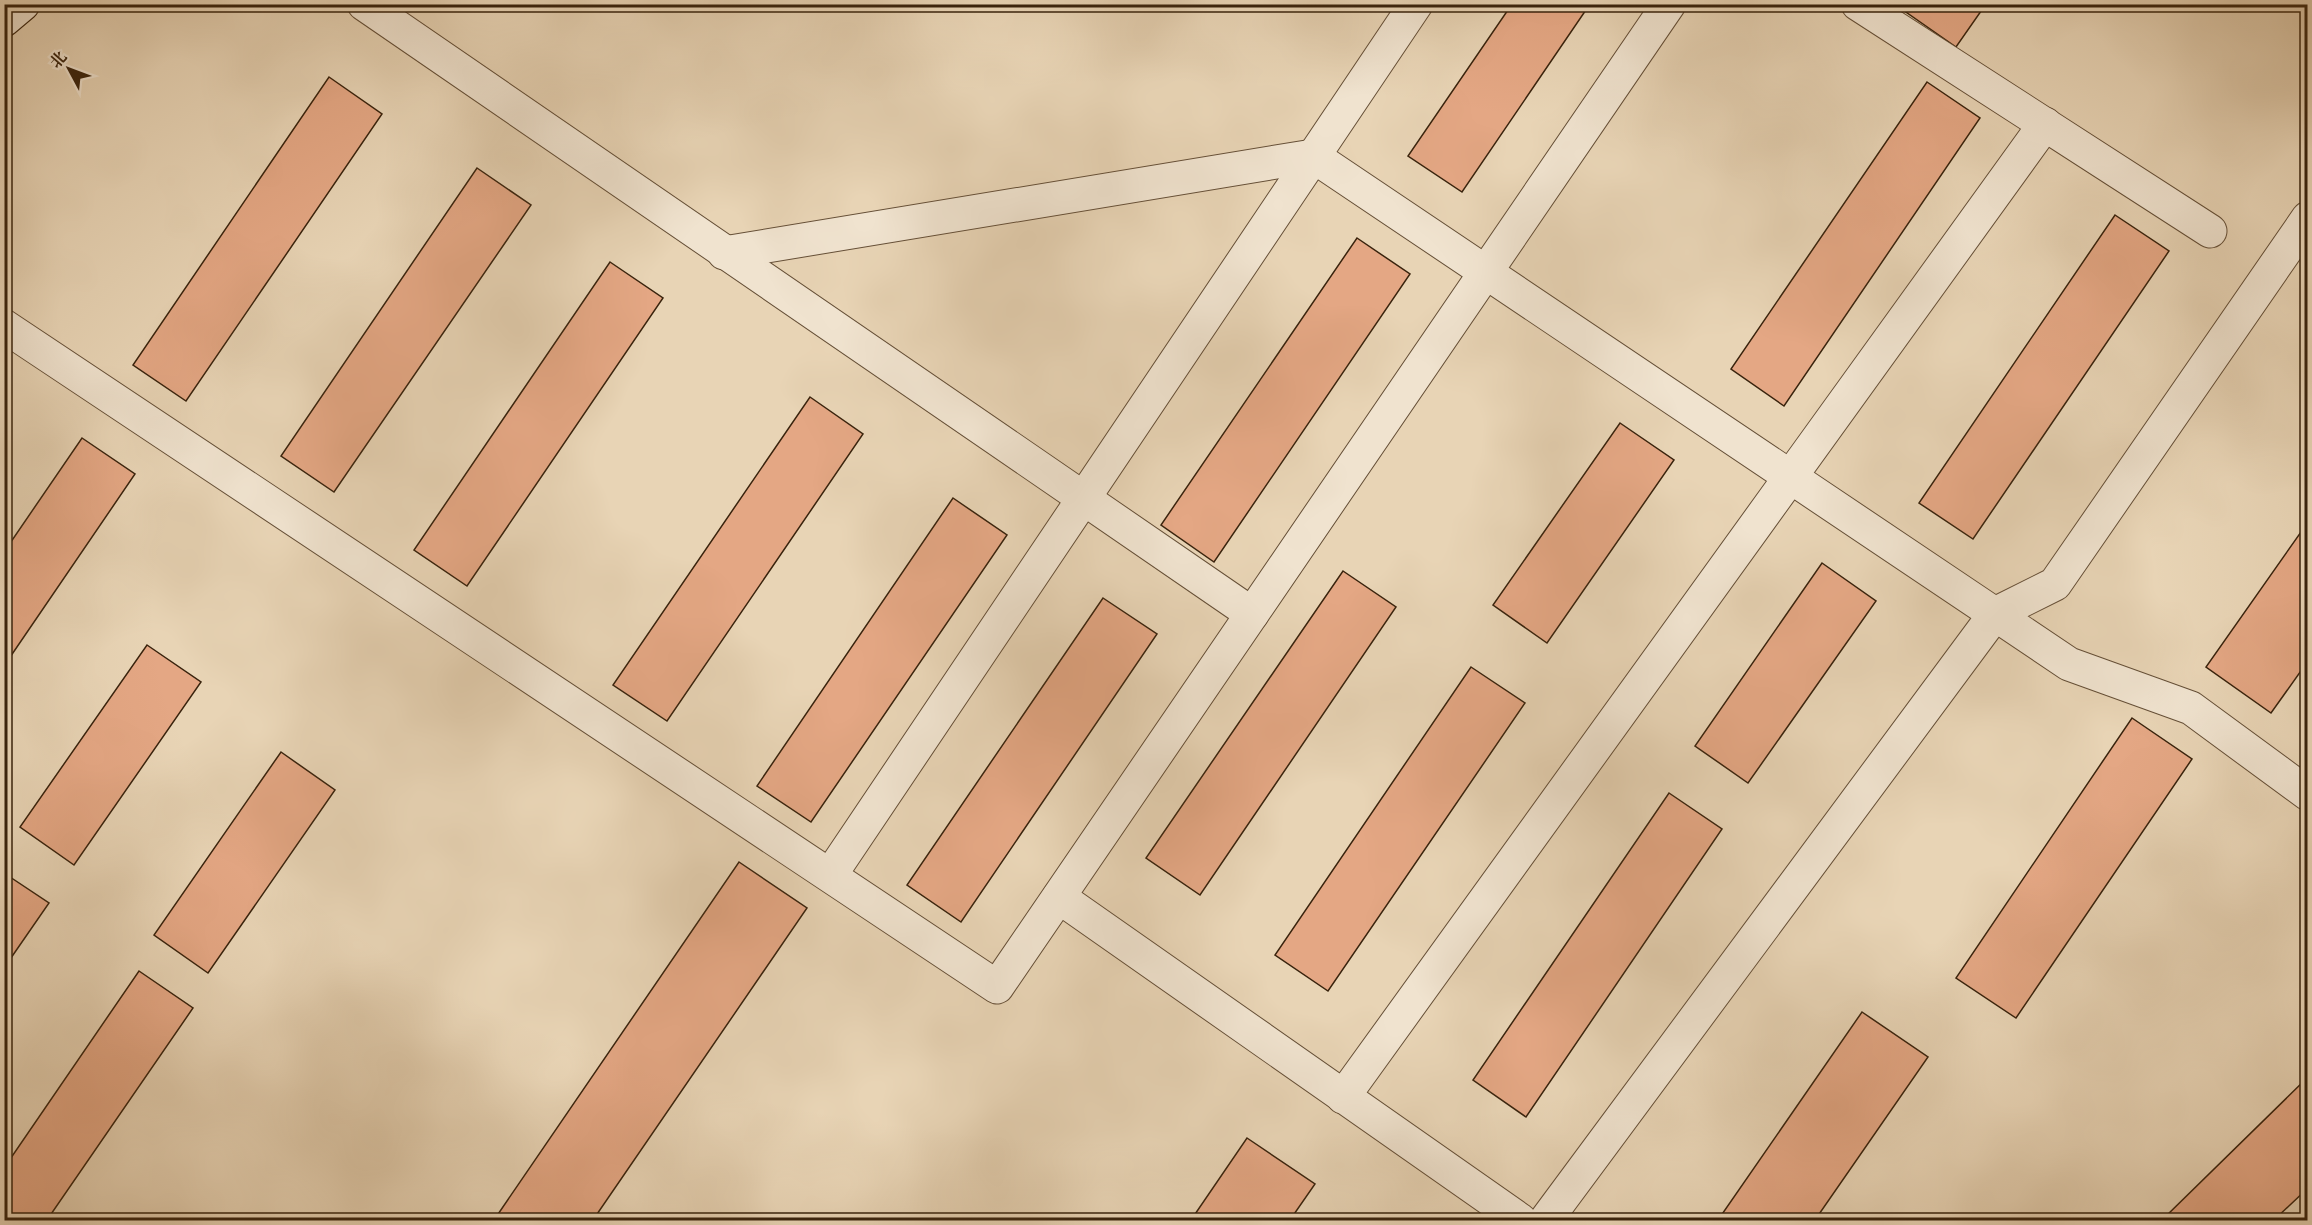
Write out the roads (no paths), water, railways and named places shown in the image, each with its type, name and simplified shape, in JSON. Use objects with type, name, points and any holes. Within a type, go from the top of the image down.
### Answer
[{"type":"street","points":[[4,20],[23,4]]},
{"type":"street","points":[[364,4],[1252,614]]},
{"type":"street","points":[[831,874],[1416,4]]},
{"type":"street","points":[[4,326],[831,874],[997,987],[1669,4]]},
{"type":"street","points":[[1858,4],[2210,231]]},
{"type":"street","points":[[1343,1097],[2045,124]]},
{"type":"street","points":[[724,253],[1313,156],[2069,664],[2191,708],[2307,794]]},
{"type":"street","points":[[1546,1221],[1995,614],[2055,584],[2307,218]]},
{"type":"street","points":[[1059,897],[1520,1221]]}]
